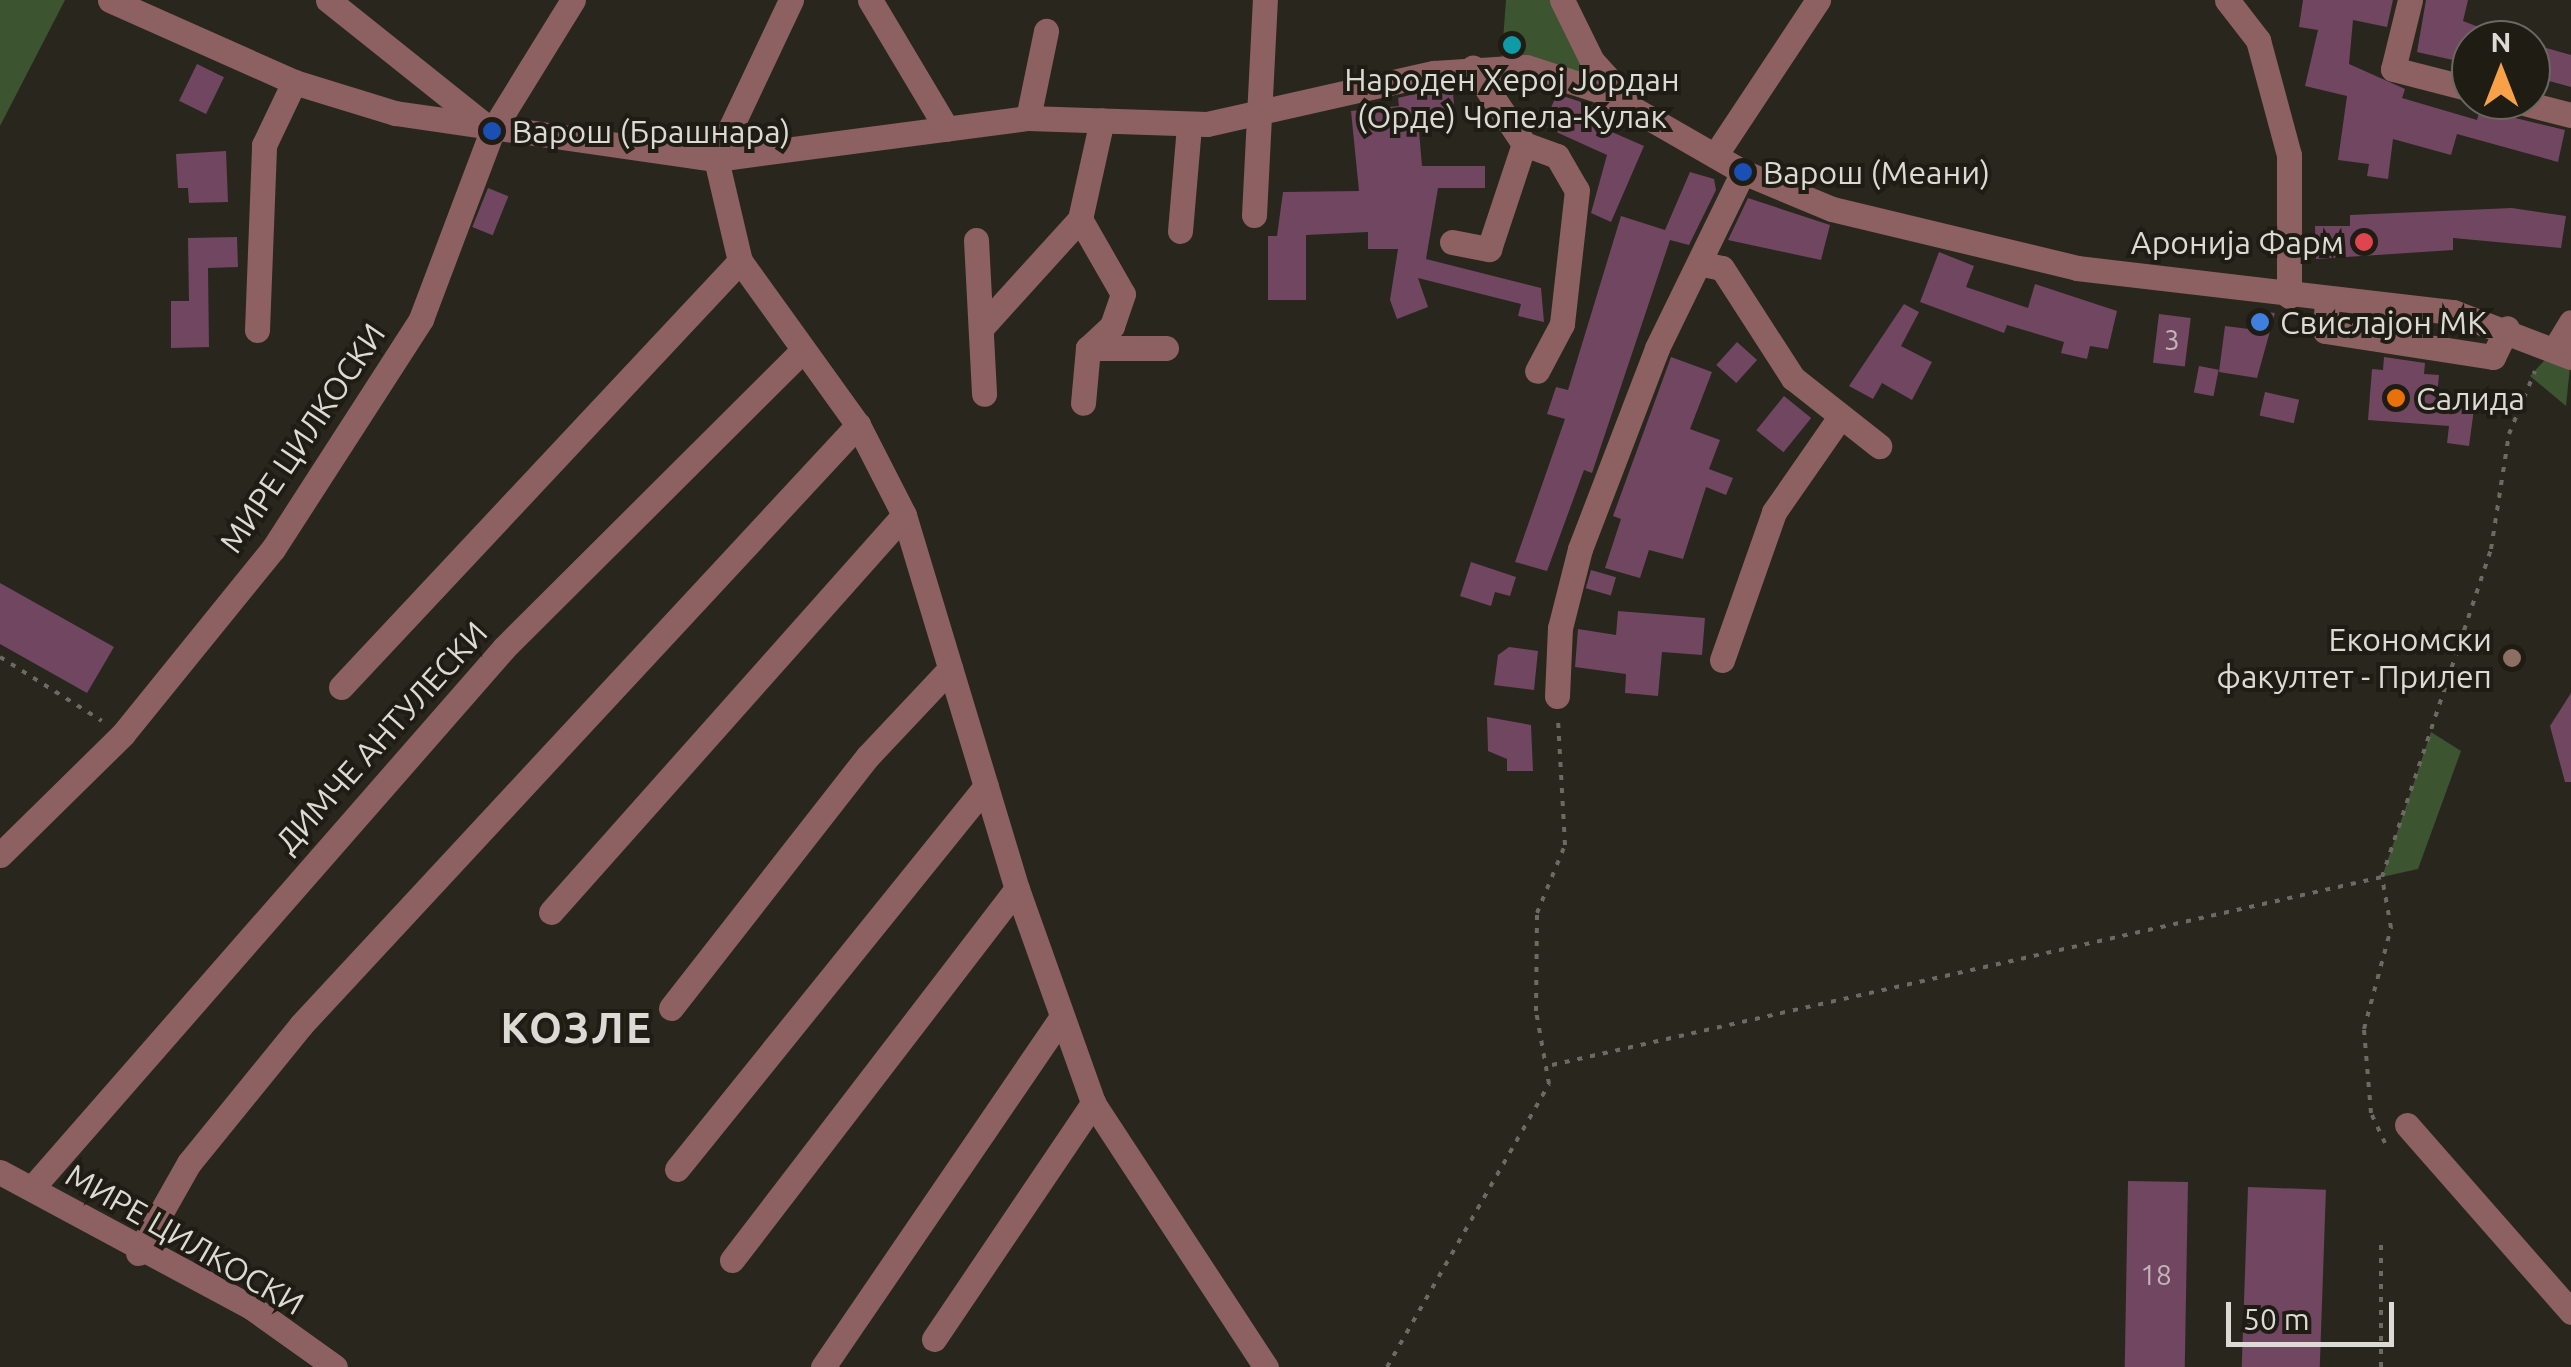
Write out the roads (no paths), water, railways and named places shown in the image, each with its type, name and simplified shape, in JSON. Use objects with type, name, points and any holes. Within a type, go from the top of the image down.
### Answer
[{"type":"street","points":[[110,0],[294,82],[492,131],[716,159],[1028,118],[1189,125],[1252,118],[1473,68],[1563,73],[1743,172],[1832,209],[2060,264],[2328,298],[2507,328],[2564,352],[2571,322]]},
{"type":"street","points":[[328,0],[492,131]]},
{"type":"street","name":"МИРЕ ЦИЛКОСКИ","points":[[0,855],[123,734],[273,549],[421,318],[492,131],[572,0]]},
{"type":"street","points":[[791,0],[716,159],[740,261],[858,425],[904,515],[1017,889],[1060,1020],[1093,1103],[1266,1367]]},
{"type":"street","points":[[870,0],[947,129]]},
{"type":"street","points":[[1254,214],[1252,118],[1264,0]]},
{"type":"street","points":[[1562,0],[1592,61],[1637,112]]},
{"type":"street","points":[[1716,154],[1818,0]]},
{"type":"street","points":[[2228,0],[2258,40],[2289,155],[2289,296]]},
{"type":"street","points":[[2410,0],[2393,69],[2451,84]]},
{"type":"street","points":[[1028,118],[1046,32]]},
{"type":"street","points":[[1473,68],[1524,144],[1557,156],[1577,190],[1562,324],[1537,371]]},
{"type":"street","points":[[257,330],[264,146],[294,82]]},
{"type":"street","points":[[982,326],[1080,219],[1102,120]]},
{"type":"street","points":[[1180,231],[1189,125]]},
{"type":"street","points":[[1452,242],[1488,250],[1524,144]]},
{"type":"street","points":[[1557,696],[1560,628],[1580,549],[1657,348],[1703,264],[1743,172]]},
{"type":"street","points":[[1080,219],[1124,294],[1112,326],[1088,348],[1084,403]]},
{"type":"street","points":[[976,240],[984,394]]},
{"type":"street","name":"ДИМЧЕ АНТУЛЕСКИ","points":[[341,686],[740,261]]},
{"type":"street","points":[[1703,264],[1722,268],[1792,378],[1879,446]]},
{"type":"street","points":[[2328,298],[2325,330],[2492,357],[2507,328]]},
{"type":"street","points":[[1088,348],[1166,348]]},
{"type":"street","name":"ДИМЧЕ АНТУЛЕСКИ","points":[[32,1188],[504,648],[802,352]]},
{"type":"street","points":[[1722,660],[1774,512],[1840,416]]},
{"type":"street","points":[[138,1254],[189,1163],[301,1025],[858,425]]},
{"type":"street","points":[[550,912],[904,515]]},
{"type":"street","points":[[672,1008],[868,756],[950,669]]},
{"type":"street","points":[[676,1168],[986,786]]},
{"type":"street","points":[[732,1260],[1017,889]]},
{"type":"street","points":[[823,1367],[1060,1020]]},
{"type":"street","points":[[934,1340],[1093,1103]]},
{"type":"street","points":[[2407,1125],[2571,1312]]},
{"type":"street","name":"МИРЕ ЦИЛКОСКИ","points":[[0,1172],[138,1254],[251,1307],[335,1367]]},
{"type":"place","name":"Народен Херој Јордан (Орде) Чопела-Кулак","points":[[1512,45]]},
{"type":"place","name":"Варош (Брашнара)","points":[[492,131]]},
{"type":"place","name":"Варош (Меани)","points":[[1743,172]]},
{"type":"place","name":"Аронија Фарм","points":[[2364,242]]},
{"type":"place","name":"Свислајон МК","points":[[2260,322]]},
{"type":"place","name":"Салида","points":[[2396,398]]},
{"type":"place","name":"Економски факултет - Прилеп","points":[[2512,658]]},
{"type":"district","name":"КОЗЛЕ","points":[[577,1028]]}]
